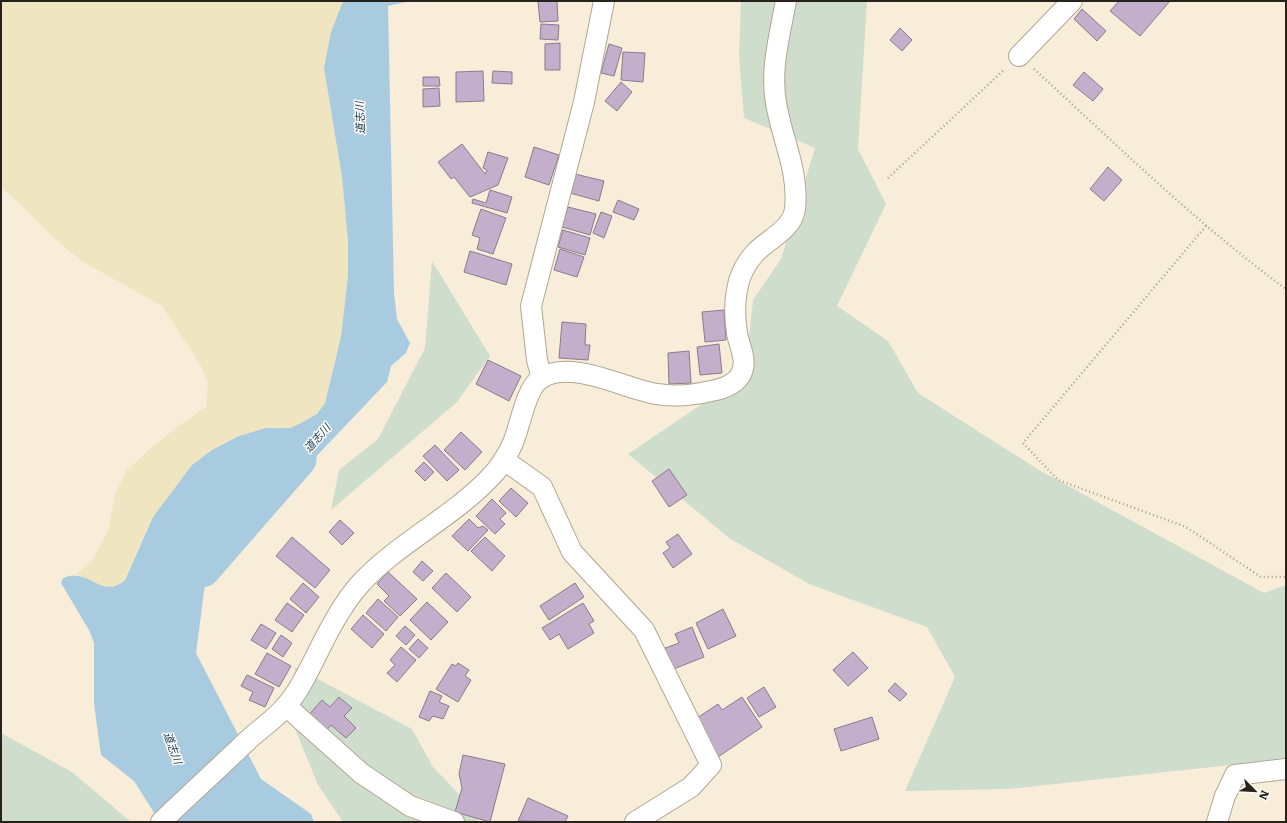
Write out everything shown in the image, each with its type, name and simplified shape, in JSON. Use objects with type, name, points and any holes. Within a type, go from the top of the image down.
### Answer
[{"type":"street","points":[[542,378],[537,360],[531,306],[584,102],[604,1]]},
{"type":"street","points":[[161,822],[286,706],[306,674],[338,615],[361,583],[391,556],[471,495],[496,471],[512,446],[530,393],[535,384],[542,378],[555,373],[576,371],[636,390],[660,394],[691,395],[726,388],[736,381],[742,372],[744,362],[738,338],[735,305],[741,275],[756,252],[786,227],[793,218],[795,207],[794,171],[779,119],[773,82],[775,60],[786,1]]},
{"type":"street","points":[[1019,56],[1072,1]]},
{"type":"street","points":[[504,460],[542,487],[572,552],[644,630],[711,765],[691,787],[635,822]]},
{"type":"street","points":[[286,706],[361,773],[410,806],[454,822]]},
{"type":"street","points":[[1217,822],[1225,796],[1235,775],[1286,769]]},
{"type":"path","points":[[888,178],[1019,56],[1206,226],[1243,257],[1286,289]]},
{"type":"path","points":[[1206,226],[1023,443],[1058,480],[1186,527],[1261,577],[1286,576]]},
{"type":"green space","points":[[741,1],[867,1],[858,149],[886,204],[837,306],[888,341],[918,393],[1039,470],[1264,593],[1286,585],[1286,759],[1009,789],[905,791],[955,677],[927,627],[809,584],[729,538],[628,454],[745,375],[753,300],[781,259],[815,148],[744,118],[739,56]]},
{"type":"green space","points":[[432,261],[490,356],[457,402],[331,510],[339,470],[378,439],[425,348]]},
{"type":"green space","points":[[295,667],[412,729],[433,767],[480,816],[477,822],[343,822],[318,785],[291,719]]},
{"type":"green space","points":[[1,733],[72,772],[131,822],[1,822]]},
{"type":"sand","points":[[1,1],[343,1],[331,32],[324,68],[342,177],[348,241],[348,275],[341,337],[325,403],[317,414],[301,423],[290,428],[276,427],[239,436],[212,450],[192,465],[153,517],[124,580],[118,585],[112,587],[100,585],[76,574],[92,561],[108,531],[115,495],[126,471],[177,427],[206,407],[208,383],[200,364],[162,306],[83,262],[50,235],[31,214],[1,187]]},
{"type":"water","points":[[343,1],[406,2],[388,6],[394,293],[397,319],[410,343],[406,353],[391,366],[387,382],[287,487],[250,504],[205,584],[196,653],[261,779],[311,814],[314,822],[160,822],[134,781],[101,755],[94,704],[94,643],[89,630],[61,583],[63,578],[72,576],[80,576],[109,587],[117,585],[125,580],[153,517],[192,465],[212,450],[239,436],[266,428],[290,428],[301,423],[317,414],[325,403],[341,337],[348,275],[348,241],[342,177],[324,68],[331,32]]},
{"type":"building","points":[[538,1],[557,1],[558,21],[540,22]]},
{"type":"building","points":[[1119,1],[1170,1],[1140,36],[1110,11]]},
{"type":"building","points":[[1082,9],[1106,31],[1097,41],[1074,19]]},
{"type":"building","points":[[541,24],[559,25],[558,40],[540,39]]},
{"type":"building","points":[[900,28],[912,40],[902,51],[890,40]]},
{"type":"building","points":[[560,43],[560,70],[545,70],[545,44]]},
{"type":"building","points":[[609,44],[622,48],[614,76],[601,73]]},
{"type":"building","points":[[623,52],[645,53],[643,82],[621,80]]},
{"type":"building","points":[[483,71],[484,101],[456,102],[456,72]]},
{"type":"building","points":[[493,71],[512,72],[512,84],[492,83]]},
{"type":"building","points":[[1084,72],[1103,89],[1093,101],[1073,85]]},
{"type":"building","points":[[423,77],[439,77],[440,86],[423,86]]},
{"type":"building","points":[[621,82],[632,92],[617,111],[605,101]]},
{"type":"building","points":[[439,88],[440,106],[423,107],[423,89]]},
{"type":"building","points":[[462,144],[485,174],[487,170],[483,168],[488,152],[508,158],[498,185],[470,197],[454,177],[451,179],[438,162]]},
{"type":"building","points":[[534,147],[559,155],[549,185],[525,177]]},
{"type":"building","points":[[1108,167],[1122,180],[1104,201],[1090,189]]},
{"type":"building","points":[[575,174],[604,181],[599,201],[570,193]]},
{"type":"building","points":[[490,190],[512,197],[507,213],[472,203],[473,199],[486,203]]},
{"type":"building","points":[[618,200],[639,209],[634,220],[613,212]]},
{"type":"building","points":[[568,207],[596,214],[590,235],[562,227]]},
{"type":"building","points":[[481,209],[506,218],[493,254],[477,249],[480,238],[472,235]]},
{"type":"building","points":[[601,212],[612,216],[604,238],[593,233]]},
{"type":"building","points":[[563,230],[590,238],[585,255],[558,247]]},
{"type":"building","points":[[560,249],[584,257],[577,277],[554,270]]},
{"type":"building","points":[[470,251],[512,264],[506,285],[464,272]]},
{"type":"building","points":[[724,310],[726,340],[705,342],[702,312]]},
{"type":"building","points":[[562,322],[586,324],[585,345],[590,345],[588,360],[559,358]]},
{"type":"building","points":[[719,344],[722,373],[700,375],[697,347]]},
{"type":"building","points":[[689,351],[691,383],[669,384],[668,353]]},
{"type":"building","points":[[488,360],[521,376],[509,401],[476,384]]},
{"type":"building","points":[[461,432],[482,452],[465,470],[444,450]]},
{"type":"building","points":[[435,445],[459,470],[447,481],[423,456]]},
{"type":"building","points":[[424,462],[434,472],[425,481],[415,471]]},
{"type":"building","points":[[669,469],[687,495],[669,507],[652,481]]},
{"type":"building","points":[[511,488],[528,503],[516,517],[499,501]]},
{"type":"building","points":[[492,499],[506,513],[500,519],[505,524],[495,534],[476,516]]},
{"type":"building","points":[[469,519],[478,528],[483,526],[488,530],[468,551],[452,536]]},
{"type":"building","points":[[340,520],[354,533],[342,545],[329,532]]},
{"type":"building","points":[[678,534],[692,554],[673,568],[663,553],[670,548],[666,542]]},
{"type":"building","points":[[292,537],[330,570],[315,588],[276,556]]},
{"type":"building","points":[[485,537],[505,556],[492,571],[471,551]]},
{"type":"building","points":[[422,561],[433,571],[423,581],[413,572]]},
{"type":"building","points":[[388,572],[417,599],[400,616],[384,601],[389,596],[377,584]]},
{"type":"building","points":[[446,573],[471,597],[457,612],[432,588]]},
{"type":"building","points":[[303,583],[319,597],[306,613],[290,599]]},
{"type":"building","points":[[575,583],[584,597],[549,620],[540,606]]},
{"type":"building","points":[[378,599],[398,617],[386,631],[366,613]]},
{"type":"building","points":[[427,602],[448,622],[431,640],[410,620]]},
{"type":"building","points":[[287,603],[304,615],[292,632],[275,620]]},
{"type":"building","points":[[583,603],[594,621],[589,624],[594,633],[568,649],[559,634],[550,640],[542,628]]},
{"type":"building","points":[[723,609],[736,636],[708,649],[696,623]]},
{"type":"building","points":[[363,615],[384,634],[372,648],[351,629]]},
{"type":"building","points":[[261,624],[276,633],[266,649],[251,640]]},
{"type":"building","points":[[405,626],[415,635],[406,645],[396,636]]},
{"type":"building","points":[[692,627],[704,657],[671,670],[663,649],[679,643],[675,634]]},
{"type":"building","points":[[281,635],[292,643],[283,657],[272,649]]},
{"type":"building","points":[[418,639],[428,648],[419,658],[409,649]]},
{"type":"building","points":[[401,647],[416,660],[397,682],[387,673],[395,665],[390,660]]},
{"type":"building","points":[[853,652],[868,668],[848,686],[833,670]]},
{"type":"building","points":[[267,653],[291,666],[279,687],[255,674]]},
{"type":"building","points":[[458,663],[469,670],[465,676],[471,680],[458,702],[436,689],[452,664],[456,666]]},
{"type":"building","points":[[247,675],[274,688],[265,707],[249,700],[253,692],[241,686]]},
{"type":"building","points":[[895,683],[907,694],[900,701],[888,691]]},
{"type":"building","points":[[764,687],[776,707],[759,717],[747,698]]},
{"type":"building","points":[[430,691],[442,696],[439,702],[449,706],[443,719],[433,716],[429,721],[419,717]]},
{"type":"building","points":[[339,697],[352,708],[344,716],[356,728],[346,738],[331,725],[324,733],[307,717],[322,700],[330,707]]},
{"type":"building","points":[[742,697],[762,727],[718,757],[694,720],[718,704],[722,710]]},
{"type":"building","points":[[872,717],[879,739],[841,751],[834,729]]},
{"type":"building","points":[[463,755],[505,764],[490,822],[455,812],[462,788],[459,774]]},
{"type":"building","points":[[528,798],[568,816],[565,822],[518,821]]},
{"type":"waterway","name":"道志川","points":[[202,569],[298,459]]}]
